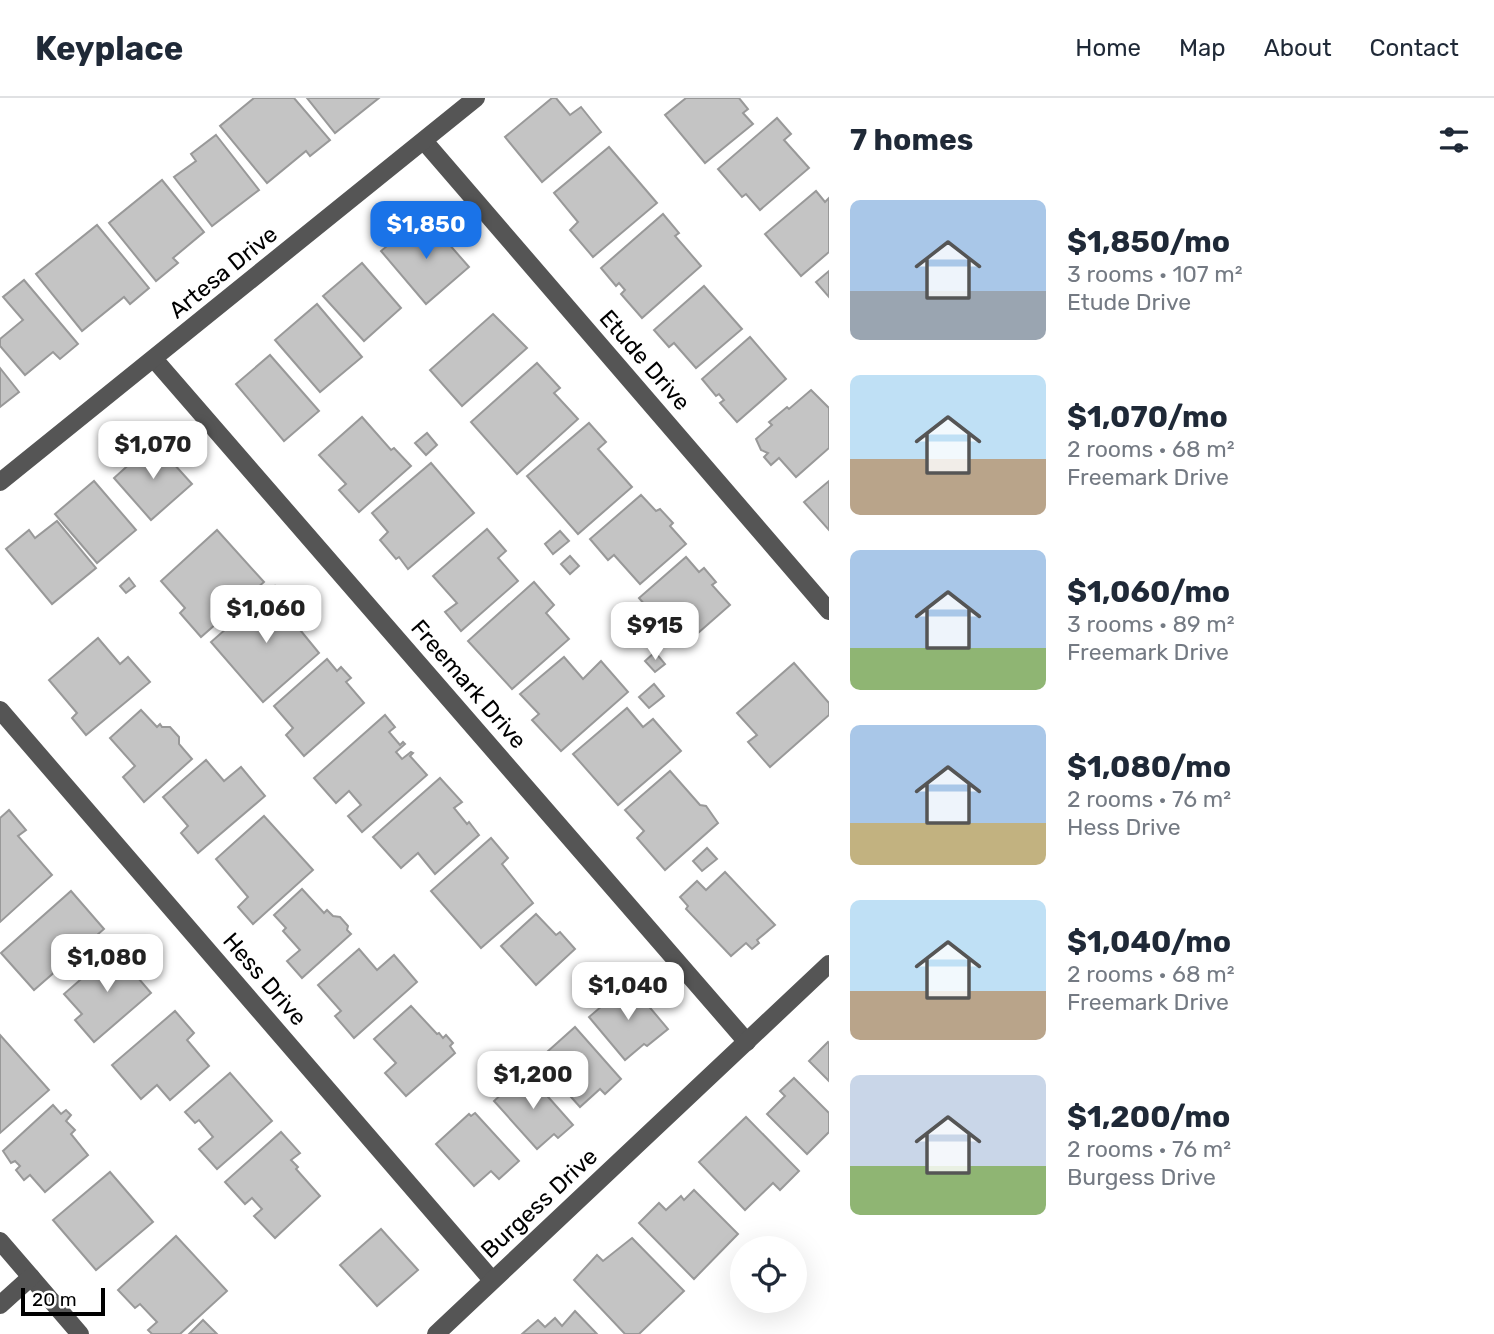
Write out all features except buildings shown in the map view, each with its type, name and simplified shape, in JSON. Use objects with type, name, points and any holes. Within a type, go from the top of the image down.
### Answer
[{"type":"street","name":"Artesa Drive","points":[[0,482],[476,98]]},
{"type":"street","name":"Etude Drive","points":[[424,141],[829,611]]},
{"type":"street","name":"Freemark Drive","points":[[155,359],[747,1042]]},
{"type":"street","name":"Hess Drive","points":[[0,710],[492,1280]]},
{"type":"street","name":"Burgess Drive","points":[[436,1334],[829,964]]},
{"type":"street","points":[[0,1241],[80,1334]]},
{"type":"street","points":[[0,1305],[31,1277]]}]
